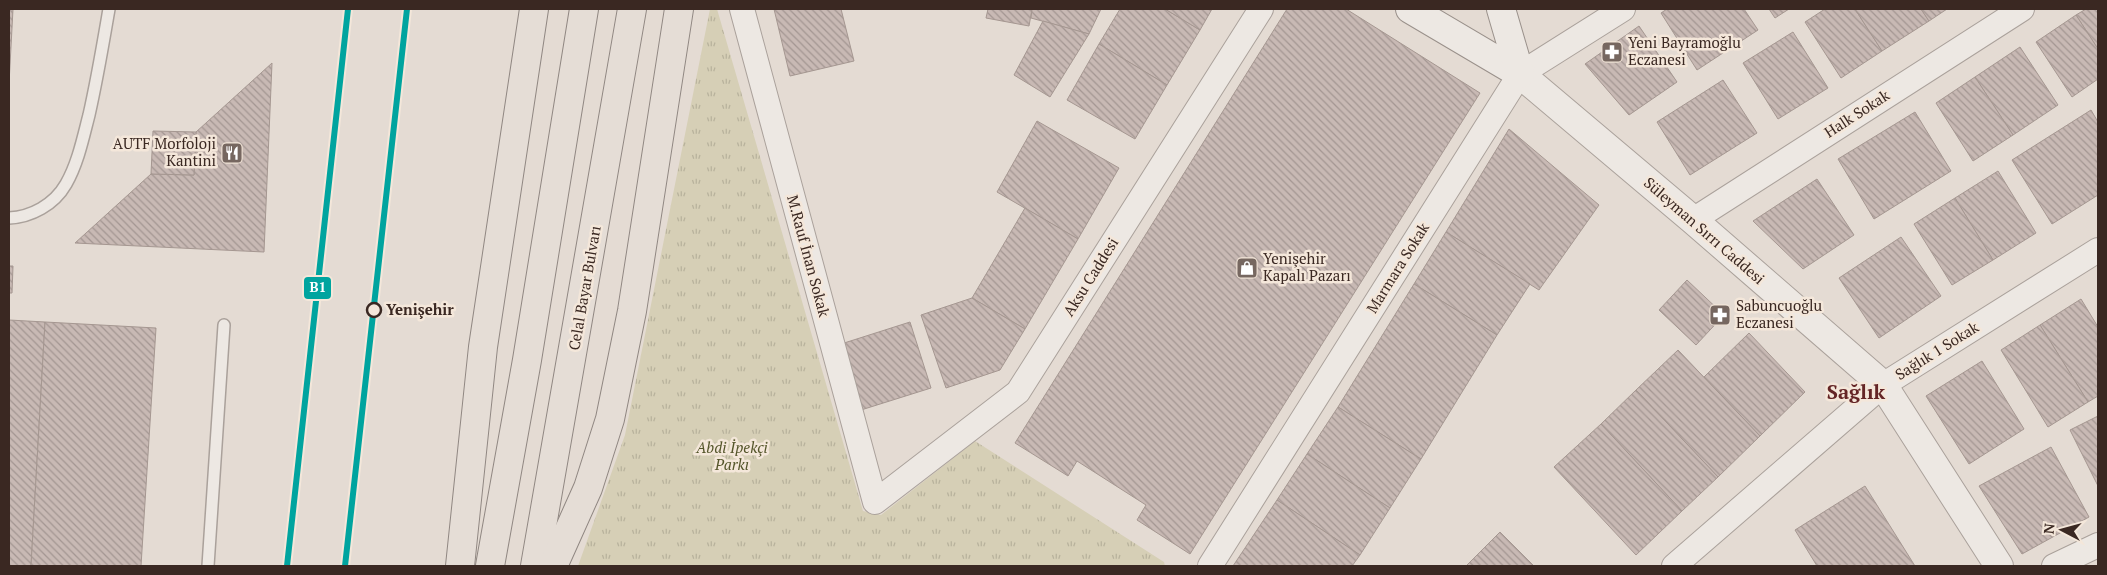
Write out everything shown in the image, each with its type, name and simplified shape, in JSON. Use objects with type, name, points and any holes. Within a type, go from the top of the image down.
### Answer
[{"type":"main road","points":[[460,566],[483,347],[534,9]]},
{"type":"main road","points":[[490,566],[528,360],[584,9]]},
{"type":"main road","name":"Celal Bayar Bulvarı","points":[[536,566],[632,9]]},
{"type":"main road","points":[[553,566],[588,488],[610,420],[633,301],[679,9]]},
{"type":"street","name":"M.Rauf İnan Sokak","points":[[742,9],[875,502]]},
{"type":"street","name":"Aksu Caddesi","points":[[875,502],[1018,392],[1261,9]]},
{"type":"street","name":"Süleyman Sırrı Caddesi","points":[[1410,9],[1520,74],[1693,220],[1883,385],[1999,566]]},
{"type":"street","points":[[1502,9],[1520,74]]},
{"type":"street","name":"Marmara Sokak","points":[[1210,566],[1520,74],[1623,9]]},
{"type":"street","name":"Halk Sokak","points":[[1693,220],[2022,9]]},
{"type":"street","name":"Sağlık 1 Sokak","points":[[1674,566],[1883,385],[2098,250]]},
{"type":"street","points":[[2054,566],[2098,545]]},
{"type":"lane","points":[[9,218],[28,216],[40,210],[65,186],[82,146],[93,98],[109,9]]},
{"type":"lane","points":[[208,566],[224,325]]},
{"type":"green space","name":"Abdi İpekçi Parkı","points":[[710,9],[717,9],[863,511],[881,515],[975,441],[1164,562],[1165,566],[578,566],[625,435]]},
{"type":"building","points":[[9,9],[13,9],[9,84]]},
{"type":"building","points":[[774,9],[841,9],[854,61],[790,76]]},
{"type":"building","points":[[988,9],[1032,9],[1029,26],[986,18]]},
{"type":"building","points":[[1032,9],[1101,9],[1089,34],[1031,18]]},
{"type":"building","points":[[1120,9],[1165,9],[1200,30],[1167,85],[1099,44]]},
{"type":"building","points":[[1165,9],[1212,9],[1200,30]]},
{"type":"building","name":"Yenişehir Kapalı Pazarı","points":[[1287,9],[1346,9],[1480,93],[1190,554],[1137,520],[1146,505],[1077,461],[1068,476],[1015,443]]},
{"type":"building","points":[[1667,9],[1744,9],[1758,30],[1697,70],[1661,13]]},
{"type":"building","points":[[1769,9],[1789,9],[1775,18]]},
{"type":"building","points":[[1825,9],[1855,9],[1882,51],[1841,78],[1805,22]]},
{"type":"building","points":[[1855,9],[1921,9],[1929,21],[1882,51]]},
{"type":"building","points":[[1921,9],[1947,9],[1929,21]]},
{"type":"building","points":[[2086,9],[2098,9],[2098,49],[2076,15]]},
{"type":"building","points":[[2076,15],[2098,49],[2098,79],[2072,97],[2036,42]]},
{"type":"building","points":[[1043,21],[1089,34],[1050,97],[1014,75]]},
{"type":"building","points":[[1639,26],[1677,82],[1629,115],[1585,64]]},
{"type":"building","points":[[1793,32],[1828,88],[1778,119],[1743,63]]},
{"type":"building","points":[[1099,44],[1167,85],[1135,139],[1067,100]]},
{"type":"building","points":[[2020,47],[2058,105],[2013,135],[1975,77]]},
{"type":"building","name":"AUTF Morfoloji Kantini","points":[[272,63],[264,252],[75,243],[151,174],[194,175],[196,132]]},
{"type":"building","points":[[1975,77],[2013,135],[1973,161],[1936,103]]},
{"type":"building","points":[[1723,80],[1757,133],[1690,175],[1657,122]]},
{"type":"building","points":[[2091,110],[2098,122],[2098,195],[2052,224],[2012,160]]},
{"type":"building","points":[[1915,112],[1951,171],[1874,219],[1838,159]]},
{"type":"building","points":[[1037,121],[1119,168],[1078,239],[997,192]]},
{"type":"building","points":[[1509,129],[1599,205],[1539,290],[1446,232]]},
{"type":"building","points":[[153,131],[196,132],[194,175],[151,174]]},
{"type":"building","points":[[1998,171],[2036,233],[1993,260],[1955,198]]},
{"type":"building","points":[[1817,179],[1854,235],[1803,269],[1753,221]]},
{"type":"building","points":[[1955,198],[1993,260],[1952,285],[1914,224]]},
{"type":"building","points":[[1025,208],[1078,239],[1025,329],[972,298]]},
{"type":"building","points":[[1446,232],[1530,284],[1497,335],[1414,284]]},
{"type":"building","points":[[1901,237],[1941,296],[1879,338],[1839,278]]},
{"type":"building","points":[[9,266],[13,266],[12,293],[9,293]]},
{"type":"building","points":[[1687,280],[1724,315],[1696,345],[1659,310]]},
{"type":"building","points":[[1414,284],[1497,335],[1421,459],[1338,407]]},
{"type":"building","points":[[972,298],[1025,329],[1000,370],[946,388],[921,315]]},
{"type":"building","points":[[2081,299],[2098,327],[2098,396],[2088,402],[2040,325]]},
{"type":"building","points":[[9,320],[45,322],[31,566],[9,566]]},
{"type":"building","points":[[45,322],[156,328],[141,566],[31,566]]},
{"type":"building","points":[[910,322],[931,388],[861,410],[841,344]]},
{"type":"building","points":[[2040,325],[2088,402],[2048,427],[2001,350]]},
{"type":"building","points":[[1749,333],[1805,392],[1760,436],[1704,377]]},
{"type":"building","points":[[1678,350],[1760,436],[1718,477],[1636,390]]},
{"type":"building","points":[[1982,361],[2024,429],[1969,464],[1926,396]]},
{"type":"building","points":[[1636,390],[1718,477],[1682,511],[1601,424]]},
{"type":"building","points":[[1338,407],[1421,459],[1390,508],[1307,454]]},
{"type":"building","points":[[2098,416],[2098,486],[2070,430]]},
{"type":"building","points":[[1601,424],[1682,511],[1636,555],[1554,467]]},
{"type":"building","points":[[2051,447],[2089,517],[2022,554],[1979,486]]},
{"type":"building","points":[[1307,454],[1390,508],[1360,555],[1277,500]]},
{"type":"building","points":[[1865,486],[1915,566],[1817,566],[1795,530]]},
{"type":"building","points":[[1277,500],[1360,555],[1352,566],[1233,566]]},
{"type":"building","points":[[1500,532],[1534,566],[1466,566]]},
{"type":"transit line","name":"B1","points":[[287,566],[348,9]]},
{"type":"transit line","name":"B1","points":[[345,566],[407,9]]},
{"type":"place","name":"Yeni Bayramoğlu Eczanesi","points":[[1612,52]]},
{"type":"place","name":"AUTF Morfoloji Kantini","points":[[232,153]]},
{"type":"place","name":"Yenişehir Kapalı Pazarı","points":[[1247,268]]},
{"type":"place","name":"Yenişehir","points":[[374,310]]},
{"type":"place","name":"Sabuncuoğlu Eczanesi","points":[[1720,315]]},
{"type":"district","name":"Sağlık","points":[[1856,392]]}]
